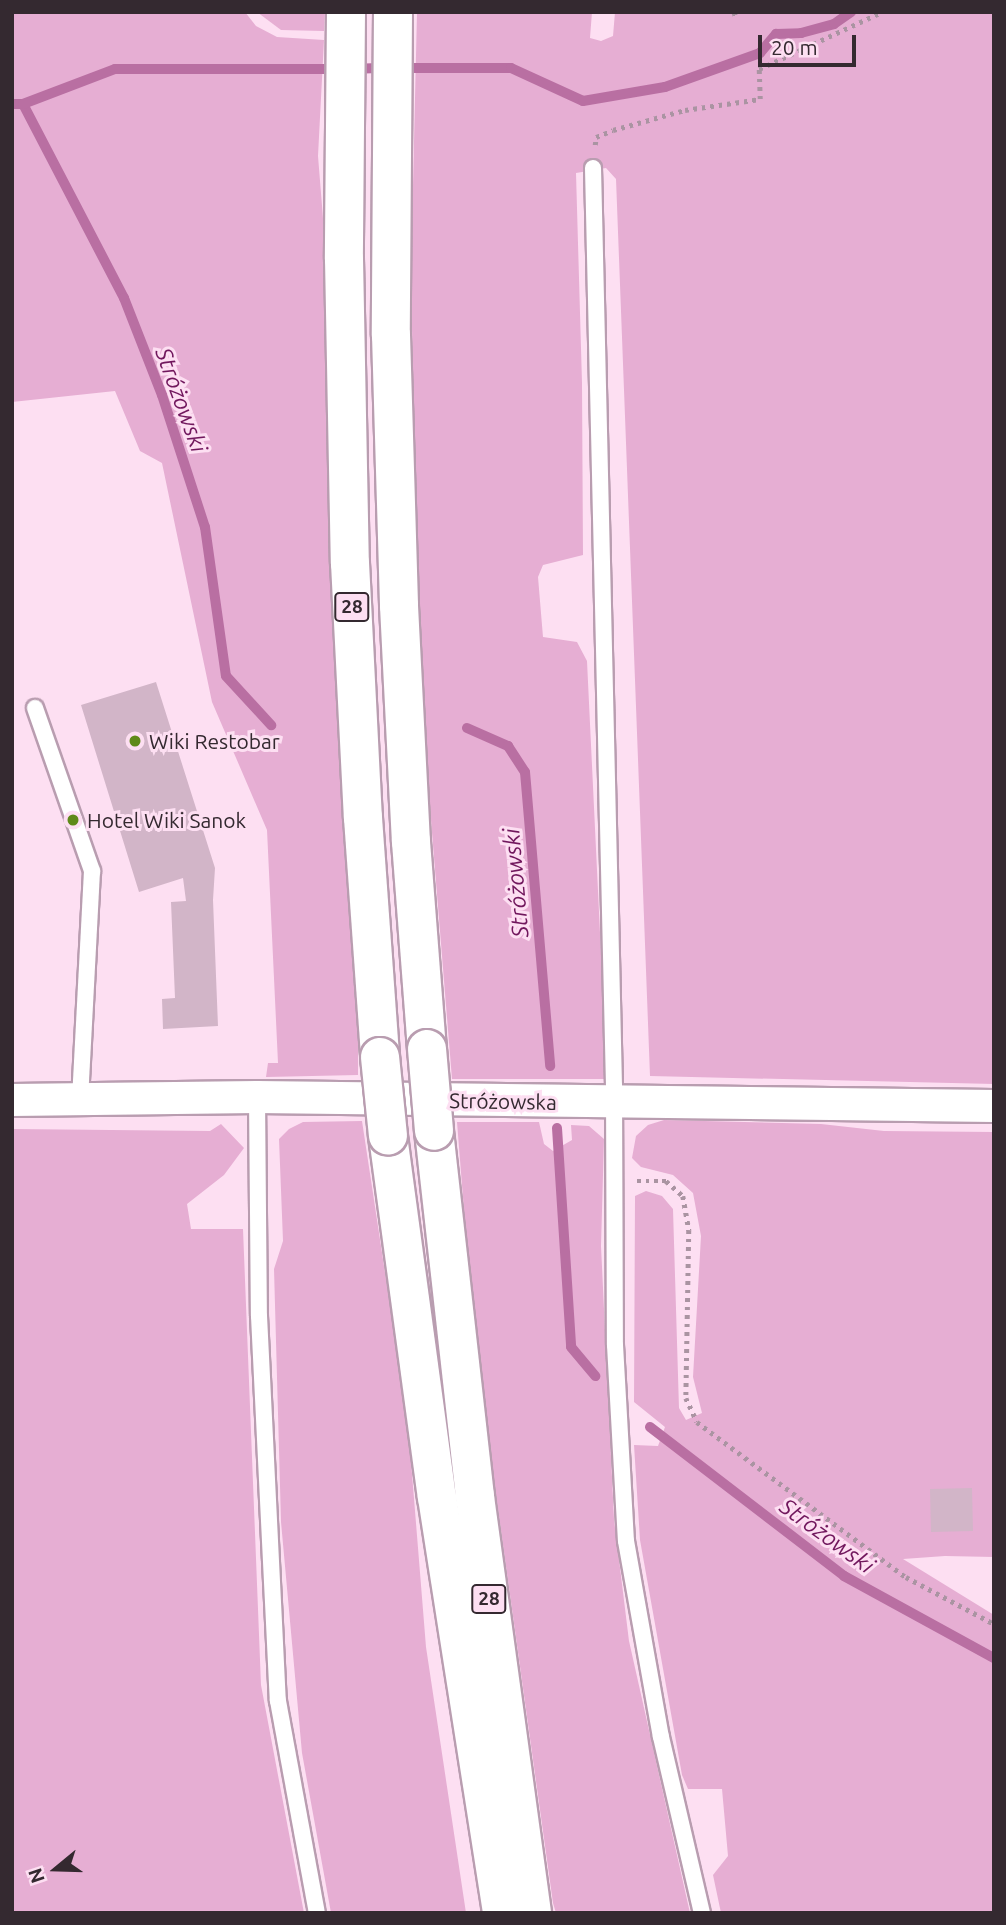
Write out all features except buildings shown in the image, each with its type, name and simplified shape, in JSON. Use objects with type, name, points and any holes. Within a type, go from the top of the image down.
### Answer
[{"type":"main road","name":"28","points":[[346,12],[344,157],[350,563],[363,818],[380,1057],[388,1136],[441,1524],[502,1913]]},
{"type":"main road","name":"28","points":[[393,12],[391,335],[399,606],[411,842],[434,1130],[475,1497],[532,1913]]},
{"type":"street","name":"Stróżowska","points":[[12,1100],[257,1097],[994,1106]]},
{"type":"lane","points":[[593,168],[614,1102],[615,1345],[626,1541],[661,1737],[702,1913]]},
{"type":"lane","points":[[35,708],[92,871],[80,1100]]},
{"type":"lane","points":[[257,1097],[258,1315],[278,1700],[317,1913]]},
{"type":"path","points":[[593,168],[596,137],[685,110],[760,99],[759,69],[882,12]]},
{"type":"path","points":[[615,1181],[666,1181],[683,1196],[689,1230],[685,1398],[697,1422],[906,1577],[994,1624]]},
{"type":"shaded area","points":[[12,12],[245,12],[256,26],[277,37],[324,40],[318,156],[325,243],[328,491],[344,824],[358,995],[358,1075],[266,1077],[268,1063],[278,1063],[267,830],[212,702],[162,463],[140,451],[115,391],[12,402]]},
{"type":"shaded area","points":[[257,12],[325,12],[324,31],[281,30]]},
{"type":"shaded area","points":[[417,12],[592,12],[590,38],[601,41],[613,36],[615,12],[994,12],[994,1084],[650,1076],[616,179],[606,168],[576,173],[582,383],[583,555],[543,565],[538,577],[543,637],[577,642],[587,661],[607,1079],[452,1079],[424,734],[414,445],[411,272]]},
{"type":"shaded area","points":[[664,1120],[821,1124],[884,1131],[994,1132],[994,1557],[903,1559],[994,1615],[994,1913],[721,1913],[713,1875],[728,1856],[722,1789],[688,1789],[682,1775],[640,1540],[634,1445],[658,1446],[665,1427],[634,1402],[635,1196],[646,1191],[662,1196],[673,1209],[679,1408],[686,1420],[702,1413],[693,1377],[701,1236],[693,1193],[673,1175],[641,1167],[632,1158],[636,1136],[648,1125]]},
{"type":"shaded area","points":[[362,1121],[408,1424],[426,1647],[466,1913],[331,1913],[302,1753],[281,1522],[274,1269],[283,1241],[279,1139],[289,1129],[303,1122]]},
{"type":"shaded area","points":[[457,1122],[539,1122],[544,1144],[553,1151],[572,1140],[571,1125],[589,1126],[604,1139],[601,1246],[614,1519],[629,1641],[690,1913],[556,1913],[553,1903],[474,1337]]},
{"type":"shaded area","points":[[221,1124],[244,1148],[224,1175],[187,1204],[191,1229],[243,1229],[261,1685],[304,1913],[12,1913],[12,1129],[210,1131]]},
{"type":"waterway","points":[[400,68],[511,68],[583,101],[665,87],[760,53],[776,34],[801,33],[834,24],[851,12]]},
{"type":"waterway","points":[[351,69],[385,68]]},
{"type":"waterway","points":[[23,104],[115,69],[336,69]]},
{"type":"waterway","name":"Stróżowski","points":[[12,104],[23,104],[124,298],[162,395],[205,527],[226,676],[271,725]]},
{"type":"waterway","name":"Stróżowski","points":[[467,728],[508,746],[525,772],[550,1066]]},
{"type":"waterway","name":"Stróżowski","points":[[557,1128],[571,1347],[595,1376]]},
{"type":"waterway","name":"Stróżowski","points":[[650,1427],[844,1576],[994,1658]]},
{"type":"place","name":"Wiki Restobar","points":[[135,741]]},
{"type":"place","name":"Hotel Wiki Sanok","points":[[73,820]]}]
